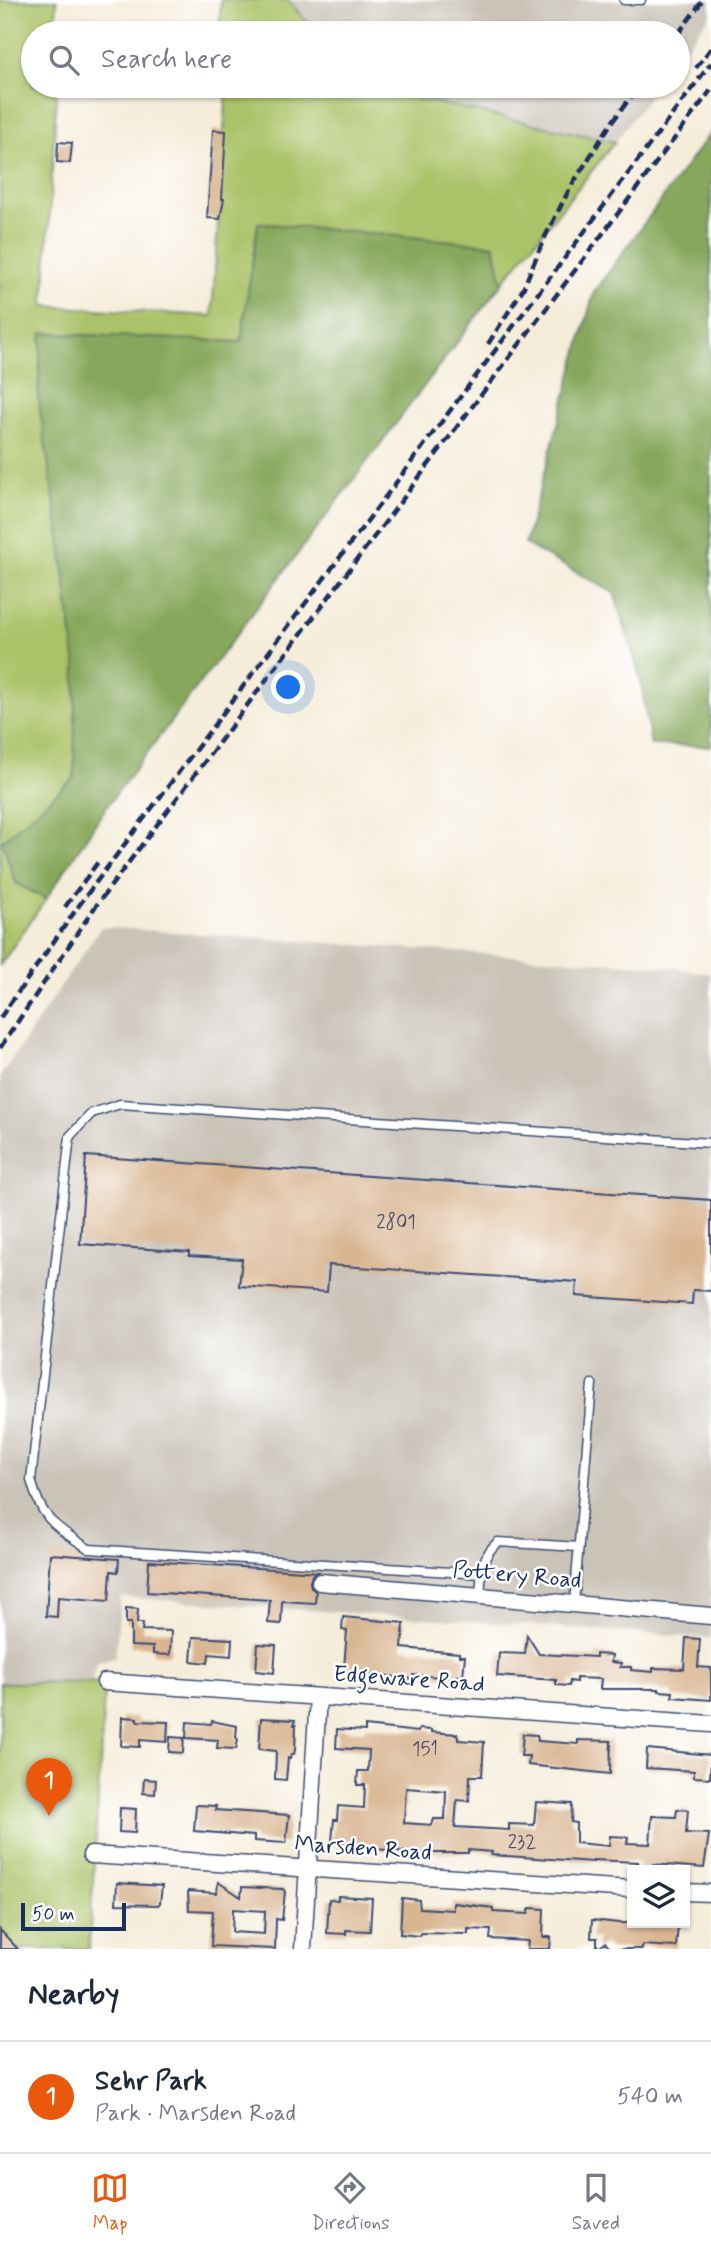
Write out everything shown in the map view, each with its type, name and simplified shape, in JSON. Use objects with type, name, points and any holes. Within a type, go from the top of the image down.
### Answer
[{"type":"street","name":"Pottery Road","points":[[320,1582],[711,1616]]},
{"type":"street","name":"Edgeware Road","points":[[105,1682],[711,1724]]},
{"type":"street","points":[[303,1949],[318,1697]]},
{"type":"street","name":"Marsden Road","points":[[91,1855],[627,1889]]},
{"type":"street","points":[[690,1892],[711,1893]]},
{"type":"lane","points":[[624,0],[641,0]]},
{"type":"lane","points":[[481,1574],[89,1549],[53,1525],[37,1503],[31,1480],[71,1136],[92,1113],[120,1104],[711,1143]]},
{"type":"lane","points":[[574,1604],[592,1384]]},
{"type":"lane","points":[[480,1596],[482,1563],[488,1551],[498,1542],[579,1547]]},
{"type":"shaded area","points":[[288,0],[711,0],[711,14],[690,42],[690,21],[306,21]]},
{"type":"shaded area","points":[[415,98],[648,98],[615,142]]},
{"type":"shaded area","points":[[101,927],[671,967],[711,974],[711,1638],[121,1597],[115,1658],[97,1662],[87,1696],[0,1690],[0,1077]]},
{"type":"green space","points":[[0,0],[57,0],[56,21],[21,21],[21,98],[56,98],[44,306],[212,316],[226,98],[415,98],[615,142],[502,283],[494,245],[258,223],[241,342],[42,333],[38,396],[60,537],[76,666],[74,779],[2,841],[16,883],[46,899],[0,965]]},
{"type":"green space","points":[[221,0],[288,0],[306,21],[220,21]]},
{"type":"green space","points":[[711,132],[711,746],[651,745],[640,677],[614,593],[525,544],[594,292]]},
{"type":"green space","points":[[258,223],[494,245],[502,283],[107,806],[46,899],[16,883],[2,841],[74,778],[76,666],[60,537],[38,396],[42,333],[241,342]]},
{"type":"green space","points":[[105,1682],[89,1949],[0,1949],[0,1683]]},
{"type":"building","points":[[213,130],[226,131],[224,199],[220,219],[207,218]]},
{"type":"building","points":[[58,142],[72,143],[70,163],[57,162]]},
{"type":"building","points":[[86,1156],[711,1200],[711,1291],[693,1290],[692,1304],[576,1296],[577,1282],[329,1265],[327,1292],[239,1286],[242,1259],[80,1244]]},
{"type":"building","points":[[50,1554],[119,1559],[118,1572],[111,1571],[109,1601],[58,1597],[57,1617],[46,1616]]},
{"type":"building","points":[[149,1561],[318,1572],[312,1575],[310,1582],[316,1592],[315,1603],[282,1601],[281,1624],[268,1623],[270,1600],[147,1592]]},
{"type":"building","points":[[126,1608],[138,1609],[137,1623],[143,1623],[142,1630],[171,1631],[170,1655],[153,1654],[153,1647],[131,1646],[131,1623],[126,1623]]},
{"type":"building","points":[[343,1617],[404,1623],[402,1648],[459,1653],[459,1656],[465,1656],[463,1676],[456,1678],[413,1675],[413,1679],[346,1671],[347,1631],[342,1630]]},
{"type":"building","points":[[527,1635],[539,1654],[596,1657],[596,1654],[612,1655],[611,1662],[621,1663],[620,1667],[653,1672],[653,1668],[684,1669],[686,1638],[700,1639],[698,1667],[711,1668],[711,1700],[672,1697],[673,1692],[659,1689],[600,1689],[601,1679],[576,1678],[576,1682],[570,1681],[569,1686],[556,1685],[556,1680],[497,1676],[499,1653],[525,1654]]},
{"type":"building","points":[[193,1637],[232,1639],[231,1656],[209,1654],[208,1663],[191,1661]]},
{"type":"building","points":[[258,1644],[276,1645],[274,1673],[256,1671]]},
{"type":"building","points":[[122,1717],[137,1718],[137,1721],[168,1722],[167,1742],[140,1740],[140,1747],[121,1746]]},
{"type":"building","points":[[261,1718],[295,1720],[295,1750],[288,1758],[286,1780],[275,1779],[276,1751],[259,1749]]},
{"type":"building","points":[[212,1721],[237,1726],[236,1749],[217,1748],[218,1740],[186,1738],[187,1722],[211,1724]]},
{"type":"building","points":[[365,1726],[418,1732],[419,1729],[431,1730],[457,1734],[459,1740],[484,1742],[482,1776],[470,1776],[469,1801],[457,1800],[455,1827],[509,1830],[509,1824],[534,1825],[536,1802],[572,1804],[571,1822],[576,1823],[576,1843],[609,1846],[610,1836],[628,1837],[627,1843],[650,1844],[652,1816],[676,1817],[677,1809],[688,1810],[686,1833],[709,1834],[704,1868],[690,1865],[638,1865],[638,1862],[593,1862],[491,1855],[492,1852],[468,1850],[468,1853],[422,1853],[352,1847],[353,1842],[332,1841],[338,1806],[364,1808],[365,1785],[357,1785],[358,1771],[368,1771],[369,1750],[336,1748],[337,1729],[365,1731]],"holes":[[[406,1788],[446,1791],[445,1819],[434,1819],[432,1825],[404,1823]]]},
{"type":"building","points":[[523,1734],[537,1735],[538,1741],[578,1744],[578,1740],[611,1741],[610,1774],[528,1765],[529,1756],[521,1756]]},
{"type":"building","points":[[170,1737],[184,1738],[183,1753],[169,1752]]},
{"type":"building","points":[[647,1749],[711,1755],[710,1778],[694,1777],[694,1771],[646,1768]]},
{"type":"building","points":[[144,1779],[156,1780],[155,1794],[143,1793]]},
{"type":"building","points":[[196,1805],[216,1806],[215,1810],[289,1815],[286,1843],[254,1841],[254,1836],[194,1831]]},
{"type":"building","points":[[120,1808],[136,1809],[135,1833],[119,1832]]},
{"type":"building","points":[[218,1882],[241,1897],[242,1887],[283,1889],[282,1920],[276,1919],[275,1949],[211,1946],[213,1911],[189,1910],[188,1891],[217,1893]],"holes":[[[233,1909],[265,1911],[264,1934],[232,1932]]]},
{"type":"building","points":[[117,1883],[162,1886],[160,1903],[116,1904]]},
{"type":"building","points":[[338,1896],[372,1898],[370,1931],[346,1930],[346,1934],[327,1933],[329,1899],[338,1900]]},
{"type":"building","points":[[402,1898],[419,1900],[420,1908],[453,1910],[453,1903],[493,1908],[493,1912],[528,1914],[530,1908],[544,1909],[543,1937],[551,1937],[550,1949],[527,1949],[528,1941],[490,1939],[491,1930],[468,1929],[468,1934],[400,1934]]},
{"type":"building","points":[[592,1920],[627,1923],[627,1928],[678,1928],[676,1947],[642,1945],[642,1949],[611,1949],[605,1943],[597,1949],[597,1938],[591,1938]]},
{"type":"building","points":[[0,1930],[18,1949],[0,1949]]},
{"type":"railway","points":[[688,21],[703,0]]},
{"type":"railway","points":[[696,68],[711,48]]},
{"type":"railway","points":[[690,91],[711,63]]},
{"type":"railway","points":[[0,1048],[95,907],[711,90]]},
{"type":"railway","points":[[488,344],[523,289],[543,241],[570,188],[630,98]]},
{"type":"railway","points":[[0,1018],[85,897],[685,98]]},
{"type":"railway","points":[[65,907],[98,862]]},
{"type":"place","name":"Sehr Park","points":[[49,1816]]}]
